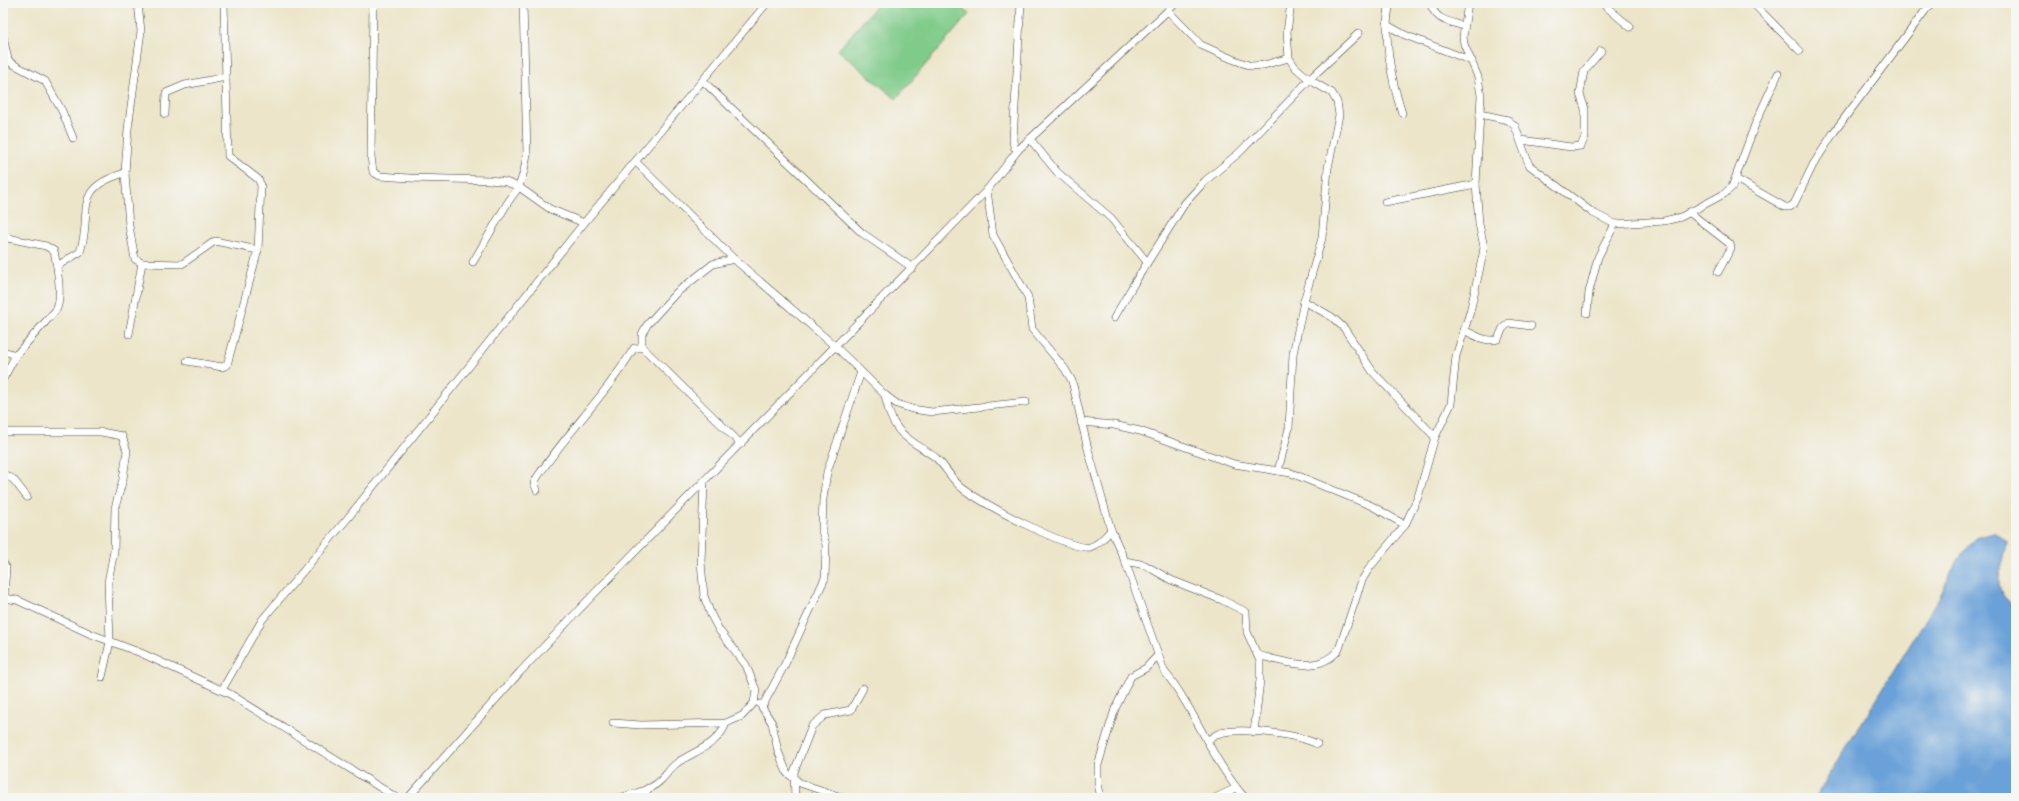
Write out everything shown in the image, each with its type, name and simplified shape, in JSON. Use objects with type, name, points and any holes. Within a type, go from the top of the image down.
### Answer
[{"type":"street","points":[[138,3],[141,31],[128,129],[125,173],[129,226],[135,259],[142,263],[182,264],[215,241],[258,250]]},
{"type":"street","points":[[187,361],[222,367],[227,365],[258,250],[262,191],[258,179],[228,156],[224,3]]},
{"type":"street","points":[[373,3],[371,156],[373,172],[380,176],[490,180],[506,182],[519,187],[550,209],[584,223]]},
{"type":"street","points":[[473,262],[508,202],[519,187],[526,154],[523,3]]},
{"type":"street","points":[[222,690],[262,620],[347,519],[584,223],[767,3]]},
{"type":"street","points":[[1018,150],[1014,147],[1013,140],[1021,3]]},
{"type":"street","points":[[408,798],[520,672],[987,190],[1018,150],[1176,3]]},
{"type":"street","points":[[1278,471],[1289,428],[1293,354],[1304,301],[1322,238],[1328,168],[1339,115],[1337,102],[1332,93],[1310,80],[1289,58],[1287,32],[1292,3]]},
{"type":"street","points":[[1390,3],[1387,25],[1395,92],[1402,113]]},
{"type":"street","points":[[1430,3],[1433,12],[1439,17],[1464,26]]},
{"type":"street","points":[[1258,655],[1308,666],[1322,662],[1335,654],[1339,649],[1362,580],[1370,567],[1405,525],[1418,497],[1435,437],[1451,404],[1456,356],[1470,312],[1483,251],[1476,184],[1481,96],[1478,77],[1464,44],[1464,26],[1468,3]]},
{"type":"street","points":[[1602,3],[1630,26]]},
{"type":"street","points":[[1753,3],[1800,51]]},
{"type":"street","points":[[1736,179],[1785,207],[1790,207],[1794,204],[1813,164],[1834,132],[1932,3]]},
{"type":"street","points":[[1168,11],[1201,45],[1232,60],[1251,66],[1264,65],[1289,58]]},
{"type":"street","points":[[1387,25],[1404,35],[1472,61]]},
{"type":"street","points":[[1114,318],[1146,262],[1193,193],[1240,152],[1310,80],[1359,34]]},
{"type":"street","points":[[3,37],[8,59],[11,63],[44,81],[62,111],[73,138]]},
{"type":"street","points":[[1521,140],[1555,145],[1581,146],[1585,137],[1585,109],[1580,94],[1584,71],[1601,51]]},
{"type":"street","points":[[1480,114],[1508,120],[1515,126],[1529,165],[1593,213],[1615,224],[1664,222],[1681,217],[1724,194],[1732,187],[1756,122],[1778,74]]},
{"type":"street","points":[[165,114],[166,93],[185,85],[226,77]]},
{"type":"street","points":[[703,81],[862,233],[913,268]]},
{"type":"street","points":[[1030,140],[1057,172],[1111,218],[1146,262]]},
{"type":"street","points":[[636,162],[734,259],[836,347],[885,395],[904,407],[922,411],[1026,402]]},
{"type":"street","points":[[57,266],[80,252],[84,234],[87,199],[90,193],[111,178],[125,173]]},
{"type":"street","points":[[1385,202],[1476,184]]},
{"type":"street","points":[[987,190],[993,235],[1028,298],[1031,325],[1034,333],[1065,369],[1072,381],[1081,422],[1111,530],[1125,561],[1164,671],[1175,684],[1207,741],[1236,788],[1245,798]]},
{"type":"street","points":[[1689,212],[1730,244],[1731,248],[1718,272]]},
{"type":"street","points":[[1587,313],[1589,292],[1598,257],[1615,224]]},
{"type":"street","points":[[3,237],[51,248],[54,251],[57,266],[58,307],[16,355],[3,379]]},
{"type":"street","points":[[641,346],[642,334],[647,325],[676,293],[713,264],[734,259]]},
{"type":"street","points":[[129,334],[142,263]]},
{"type":"street","points":[[1304,301],[1332,317],[1344,328],[1373,372],[1435,437]]},
{"type":"street","points":[[1464,330],[1475,336],[1494,340],[1498,338],[1503,328],[1509,323],[1531,326]]},
{"type":"street","points":[[641,346],[741,444]]},
{"type":"street","points":[[537,490],[534,483],[544,466],[614,378],[634,348],[641,346]]},
{"type":"street","points":[[3,351],[16,355]]},
{"type":"street","points":[[762,707],[790,654],[825,578],[826,545],[822,531],[823,499],[827,472],[860,372]]},
{"type":"street","points":[[885,395],[891,419],[903,435],[936,458],[961,487],[979,500],[1027,524],[1074,544],[1090,547],[1111,530]]},
{"type":"street","points":[[1081,422],[1114,425],[1140,431],[1234,464],[1291,474],[1359,501],[1405,525]]},
{"type":"street","points":[[3,432],[101,432],[122,436],[127,451],[123,479],[115,508],[114,551],[108,582],[110,642],[102,677]]},
{"type":"street","points":[[3,474],[13,479],[26,497]]},
{"type":"street","points":[[613,724],[641,725],[726,723],[748,712],[756,698],[756,690],[746,665],[719,630],[711,615],[704,596],[700,562],[704,482]]},
{"type":"street","points":[[1125,561],[1145,565],[1171,580],[1244,610],[1247,616],[1248,635],[1258,655],[1260,680],[1254,732]]},
{"type":"street","points":[[3,563],[6,567],[4,598],[17,600],[110,642],[141,653],[187,676],[222,690],[316,746],[397,798]]},
{"type":"street","points":[[1101,798],[1098,784],[1098,765],[1115,709],[1131,676],[1146,668],[1158,655]]},
{"type":"street","points":[[795,798],[793,779],[796,765],[812,726],[825,715],[851,710],[863,688]]},
{"type":"street","points":[[756,698],[772,723],[782,763],[793,779],[804,785],[844,798]]},
{"type":"street","points":[[620,798],[648,788],[662,779],[677,763],[713,741],[722,732],[726,723]]},
{"type":"street","points":[[1207,741],[1221,733],[1254,732],[1299,736],[1317,744]]},
{"type":"street","points":[[645,798],[648,788]]},
{"type":"street","points":[[1215,798],[1236,788]]},
{"type":"green space","points":[[879,3],[956,3],[969,14],[896,99],[838,50]]},
{"type":"water","points":[[1994,532],[2007,543],[2000,571],[1999,586],[2007,600],[2016,607],[2016,798],[1815,798],[1939,598],[1956,562],[1978,536]]}]
